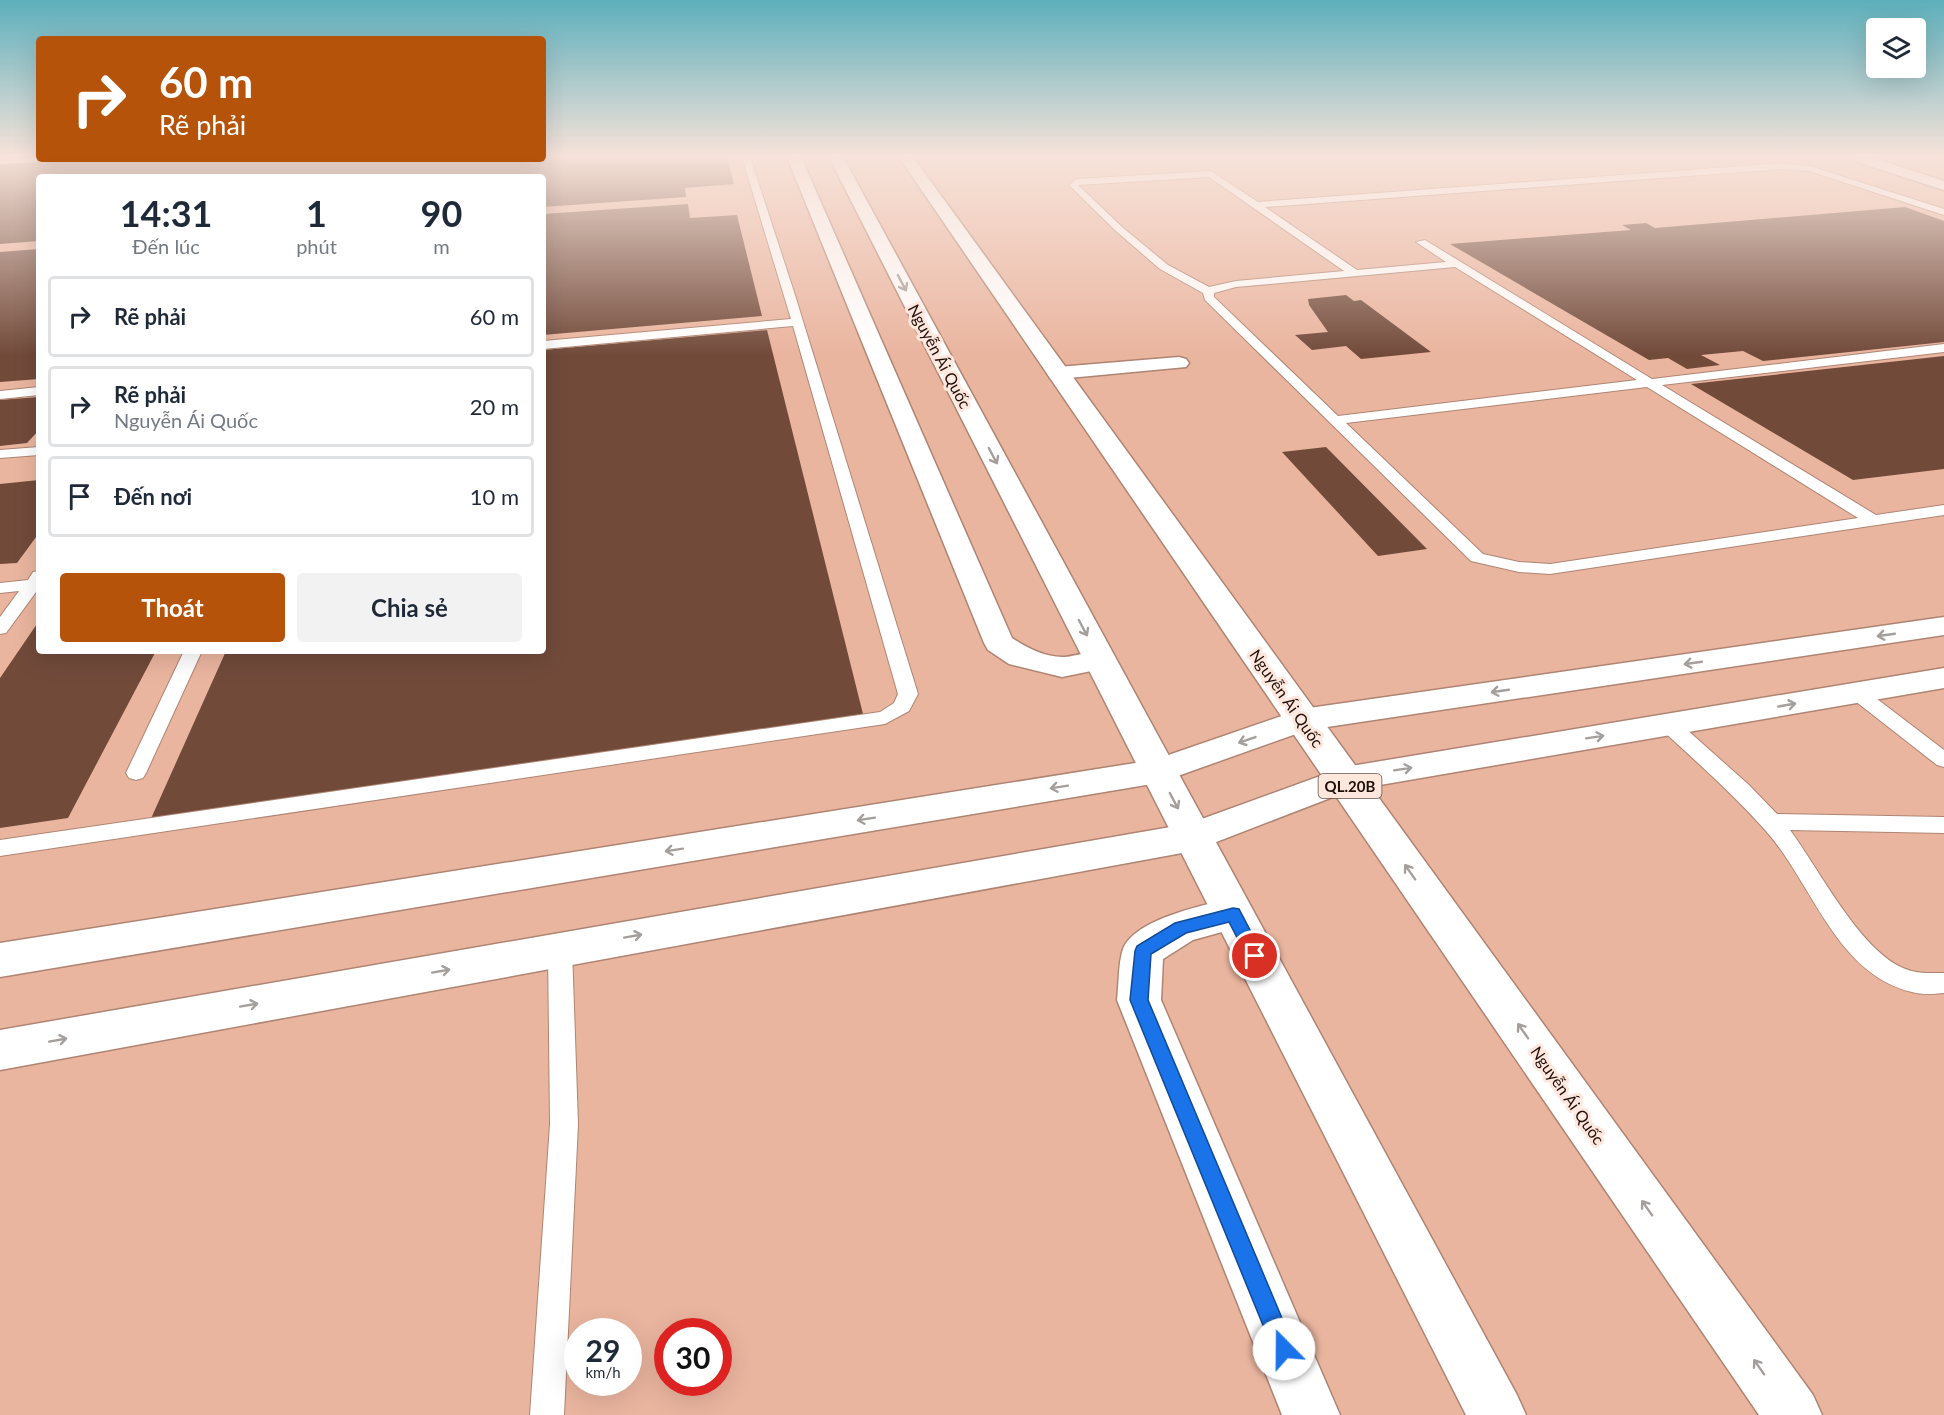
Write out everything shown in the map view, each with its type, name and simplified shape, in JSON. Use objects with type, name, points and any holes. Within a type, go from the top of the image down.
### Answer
[{"type":"street","points":[[822,223],[999,643],[1020,657],[1062,667],[1100,660]]},
{"type":"street","name":"Nguyễn Ái Quốc","points":[[871,223],[1497,1415]]},
{"type":"street","name":"Nguyễn Ái Quốc","points":[[952,223],[1793,1415]]},
{"type":"street","points":[[1058,373],[1179,363]]},
{"type":"street","points":[[0,960],[1158,771],[1302,720],[1944,626]]},
{"type":"street","points":[[0,1050],[1193,837],[1345,778],[1944,678]]},
{"type":"street","points":[[1233,914],[1181,927],[1143,951],[1139,1000],[1311,1415]]},
{"type":"lane","points":[[0,848],[885,718],[902,707],[908,694],[766,223]]},
{"type":"lane","points":[[1112,223],[1164,267],[1208,291],[1236,284],[1457,264]]},
{"type":"lane","points":[[1283,223],[1354,273]]},
{"type":"lane","points":[[1422,242],[1874,521]]},
{"type":"lane","points":[[1208,291],[1209,298],[1477,558],[1495,563],[1550,569],[1944,510]]},
{"type":"lane","points":[[546,345],[796,322]]},
{"type":"lane","points":[[1335,420],[1944,348]]},
{"type":"lane","points":[[0,395],[36,391]]},
{"type":"lane","points":[[0,454],[36,448]]},
{"type":"lane","points":[[0,588],[36,580]]},
{"type":"lane","points":[[0,629],[36,580]]},
{"type":"lane","points":[[136,773],[192,654]]},
{"type":"lane","points":[[1857,693],[1944,760]]},
{"type":"lane","points":[[1669,725],[1749,797],[1781,834],[1846,931],[1876,964],[1895,976],[1911,982],[1944,983]]},
{"type":"lane","points":[[1770,822],[1944,825]]},
{"type":"lane","points":[[547,1415],[564,1124],[560,949]]},
{"type":"shaded area","points":[[0,223],[36,223],[36,654],[546,654],[546,223],[1944,223],[1944,1415],[0,1415]]},
{"type":"building","points":[[0,223],[36,223],[36,241],[0,244]]},
{"type":"building","points":[[546,223],[739,223],[762,316],[546,335]]},
{"type":"building","points":[[1646,223],[1655,228],[1714,223],[1944,223],[1944,342],[1763,361],[1743,351],[1701,355],[1720,365],[1687,369],[1668,358],[1649,360],[1450,244],[1631,230],[1622,225]]},
{"type":"building","points":[[36,249],[36,379],[0,382],[0,252]]},
{"type":"building","points":[[1346,295],[1354,301],[1361,300],[1431,352],[1361,359],[1346,346],[1312,350],[1295,335],[1328,332],[1309,305],[1308,299]]},
{"type":"building","points":[[767,330],[863,714],[149,823],[225,654],[546,654],[546,350]]},
{"type":"building","points":[[1944,356],[1944,469],[1853,480],[1691,384]]},
{"type":"building","points":[[36,397],[36,433],[27,443],[0,446],[0,400]]},
{"type":"building","points":[[1326,447],[1427,549],[1378,556],[1282,452]]},
{"type":"building","points":[[36,480],[36,537],[17,563],[0,564],[0,484]]},
{"type":"building","points":[[36,625],[36,654],[154,654],[68,818],[0,828],[0,678]]},
{"type":"route","points":[[1255,956],[1233,914],[1181,927],[1143,951],[1139,1000],[1284,1349]]}]
